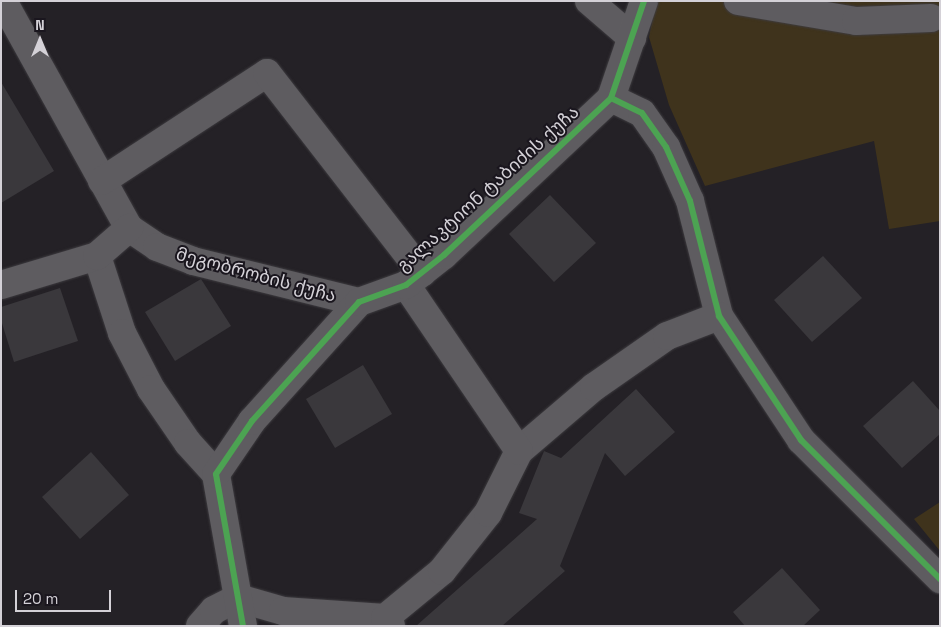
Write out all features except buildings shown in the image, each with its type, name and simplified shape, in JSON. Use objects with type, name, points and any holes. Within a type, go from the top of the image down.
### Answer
[{"type":"street","points":[[1,285],[97,256],[129,228],[3,1]]},
{"type":"street","points":[[589,1],[632,38]]},
{"type":"street","name":"გალაკტიონ ტაბიძის ქუჩა","points":[[216,474],[252,422],[359,302],[414,279],[611,98],[644,1]]},
{"type":"street","points":[[738,1],[856,21],[931,18]]},
{"type":"street","points":[[102,181],[267,73],[414,279],[520,451]]},
{"type":"street","points":[[611,98],[642,113],[666,147],[690,201],[719,316],[801,440],[940,579]]},
{"type":"street","name":"მეგობრობის ქუჩა","points":[[129,228],[157,247],[193,261],[359,302]]},
{"type":"street","points":[[97,256],[122,333],[152,389],[188,443],[216,474],[243,626]]},
{"type":"street","points":[[200,626],[214,610],[238,598],[283,611],[388,622],[442,571],[488,513],[520,451],[594,387],[667,336],[719,316]]},
{"type":"shaded area","points":[[656,1],[940,1],[940,221],[889,229],[874,141],[705,186],[669,105],[649,37]]},
{"type":"shaded area","points":[[940,502],[940,551],[914,519]]},
{"type":"cycle path","points":[[243,626],[216,474],[252,421],[359,302],[406,285],[444,255],[611,98],[644,1]]},
{"type":"cycle path","points":[[611,98],[642,113],[666,147],[690,201],[719,316],[801,440],[940,579]]}]
